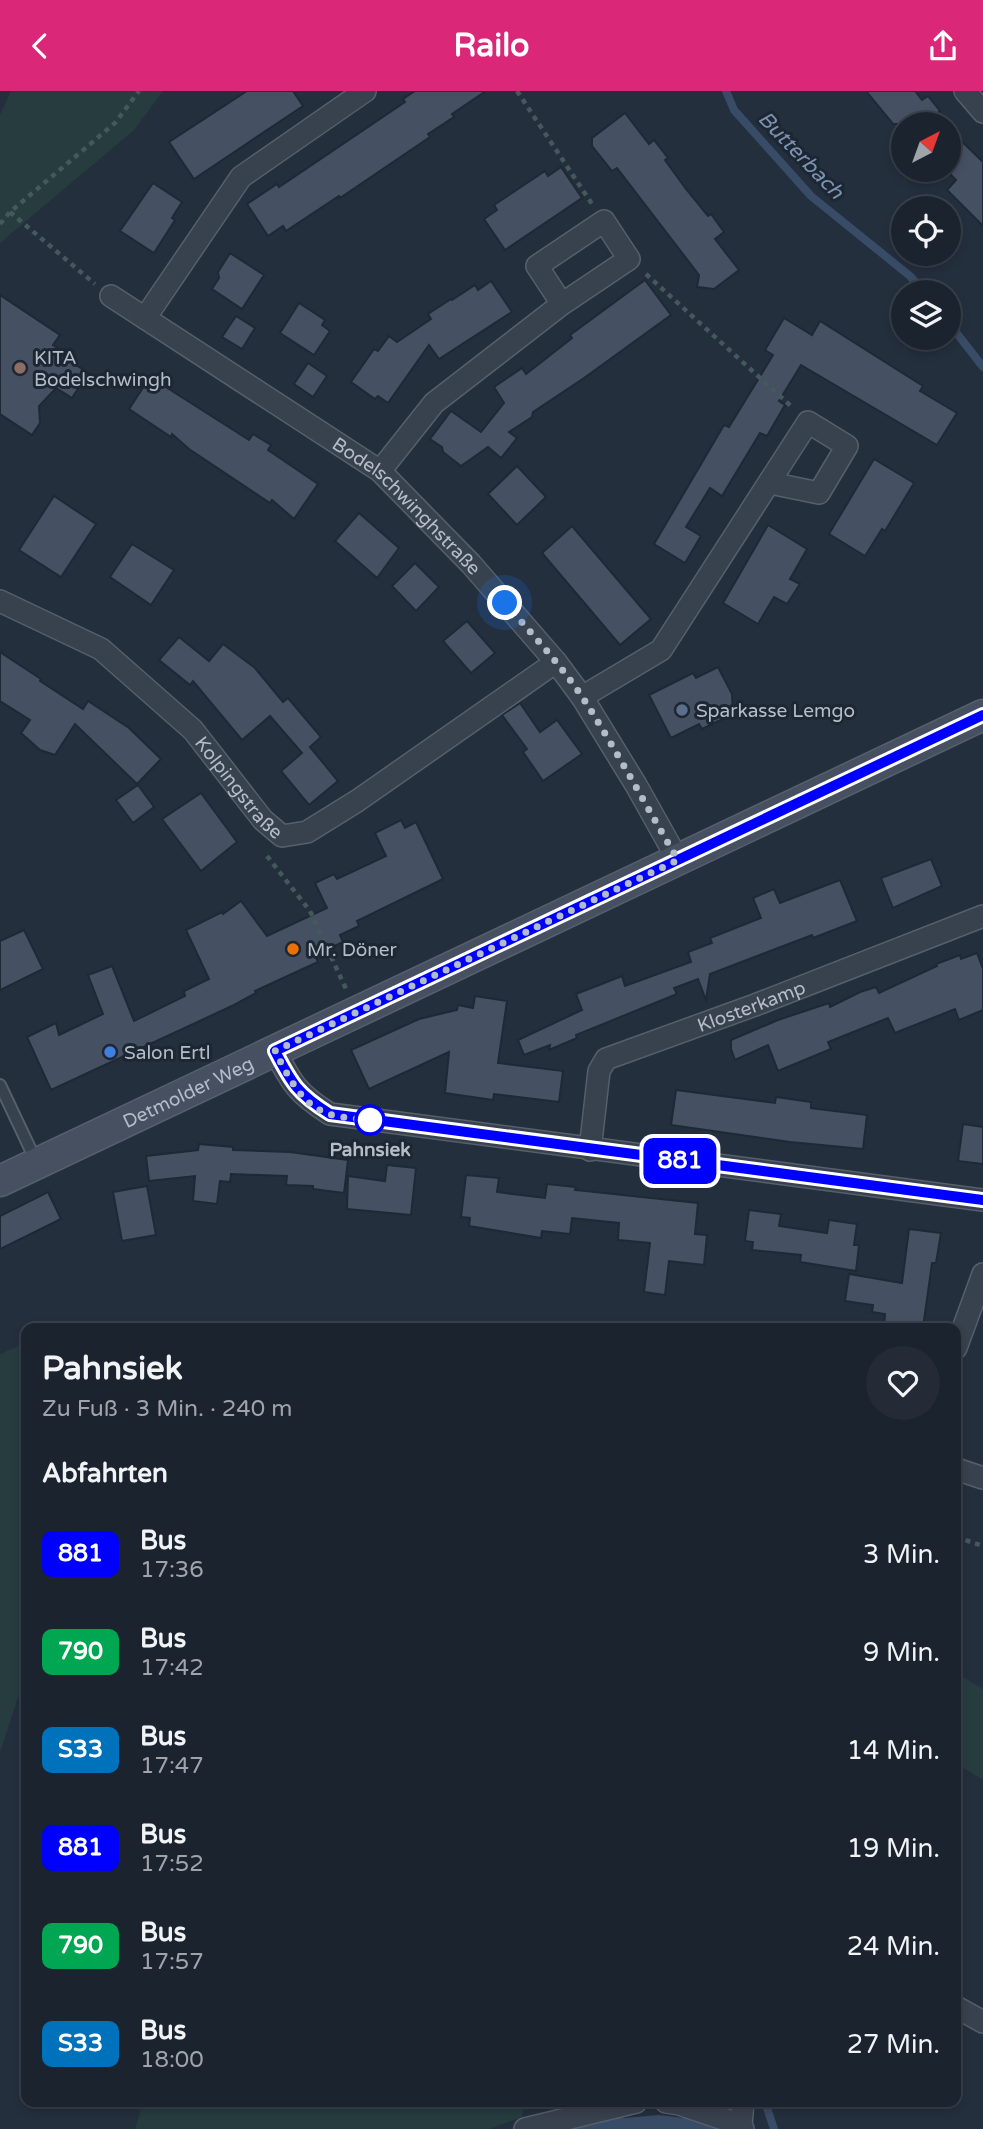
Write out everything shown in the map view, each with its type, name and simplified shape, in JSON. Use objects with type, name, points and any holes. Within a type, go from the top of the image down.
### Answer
[{"type":"street","points":[[145,319],[241,177],[365,91]]},
{"type":"street","points":[[965,91],[983,111]]},
{"type":"street","points":[[380,471],[434,403],[562,304],[629,260],[604,222],[537,266],[562,304]]},
{"type":"street","name":"Bodelschwinghstraße","points":[[111,296],[380,471],[471,564],[556,662],[582,697],[678,860]]},
{"type":"street","points":[[582,697],[661,650],[808,422],[847,446],[818,493],[770,483]]},
{"type":"street","name":"Kolpingstraße","points":[[0,601],[101,649],[193,730],[263,820],[282,836],[307,832],[356,801],[556,662]]},
{"type":"street","name":"Detmolder Weg","points":[[0,1181],[983,715]]},
{"type":"street","name":"Klosterkamp","points":[[590,1150],[599,1071],[606,1059],[755,1005],[983,916]]},
{"type":"street","points":[[275,1051],[296,1090],[330,1114],[590,1150],[983,1199]]},
{"type":"street","points":[[961,1334],[983,1274]]},
{"type":"street","points":[[961,1471],[983,1478]]},
{"type":"street","points":[[961,2010],[983,2022]]},
{"type":"street","points":[[525,2129],[615,2107]]},
{"type":"street","points":[[687,2107],[742,2127],[743,2107]]},
{"type":"lane","points":[[0,1085],[37,1163]]},
{"type":"path","points":[[0,223],[115,123],[139,91]]},
{"type":"path","points":[[517,91],[604,222]]},
{"type":"path","points":[[10,212],[111,296]]},
{"type":"path","points":[[629,260],[808,422]]},
{"type":"path","points":[[282,836],[267,856],[310,911],[347,990]]},
{"type":"path","points":[[961,1539],[983,1546]]},
{"type":"green space","points":[[11,91],[163,91],[134,130],[0,243],[0,115]]},
{"type":"green space","points":[[21,1345],[21,1688],[0,1752],[0,1354]]},
{"type":"green space","points":[[961,1676],[983,1689],[983,1780],[961,1766]]},
{"type":"green space","points":[[142,2107],[524,2107],[522,2117],[489,2129],[135,2129]]},
{"type":"water","points":[[659,2115],[693,2119],[715,2129],[549,2129],[596,2116],[625,2118]]},
{"type":"building","points":[[247,91],[293,91],[303,106],[194,179],[169,142]]},
{"type":"building","points":[[415,91],[486,91],[452,114],[454,117],[428,134],[430,137],[340,198],[339,196],[286,231],[283,226],[268,236],[247,204],[277,184],[279,187],[405,102],[403,99]]},
{"type":"building","points":[[866,91],[915,91],[922,100],[928,96],[940,111],[891,112],[891,122]]},
{"type":"building","points":[[625,113],[649,144],[654,140],[686,189],[708,216],[711,214],[724,232],[715,239],[739,270],[714,289],[697,287],[699,275],[617,168],[612,171],[592,146],[592,138]]},
{"type":"building","points":[[961,141],[983,162],[983,226],[961,204],[961,196],[953,196],[947,190],[954,182],[961,182]]},
{"type":"building","points":[[561,167],[582,198],[505,250],[484,219],[497,210],[494,205],[545,171],[548,176]]},
{"type":"building","points":[[153,183],[182,202],[172,218],[175,220],[154,253],[120,231]]},
{"type":"building","points":[[230,253],[264,275],[242,309],[212,289],[219,278],[218,272]]},
{"type":"building","points":[[645,280],[671,315],[533,412],[532,417],[509,432],[517,438],[501,458],[488,447],[461,466],[430,439],[451,411],[481,432],[504,403],[494,387],[522,368],[526,374],[572,338],[570,335]]},
{"type":"building","points":[[491,281],[512,312],[439,359],[429,345],[388,403],[378,396],[375,399],[351,382],[374,349],[378,351],[389,336],[397,342],[431,319],[428,314],[451,299],[475,285],[478,290]]},
{"type":"building","points":[[0,295],[60,335],[53,345],[62,351],[60,354],[88,373],[72,398],[56,388],[39,406],[40,423],[32,435],[0,414]]},
{"type":"building","points":[[299,303],[325,320],[322,325],[330,331],[314,355],[280,333]]},
{"type":"building","points":[[236,316],[255,328],[242,349],[222,337]]},
{"type":"building","points":[[784,318],[812,335],[820,321],[923,386],[920,391],[957,413],[937,445],[801,365],[779,401],[785,405],[767,436],[760,433],[722,496],[710,488],[686,527],[701,536],[685,563],[654,544],[724,425],[729,427],[773,355],[765,350]]},
{"type":"building","points":[[308,363],[327,376],[313,397],[294,384]]},
{"type":"building","points":[[150,377],[249,440],[253,434],[271,445],[268,450],[318,484],[294,519],[272,500],[270,503],[189,449],[172,434],[171,437],[129,409]]},
{"type":"building","points":[[874,459],[914,483],[885,531],[882,529],[865,556],[829,534]]},
{"type":"building","points":[[517,466],[546,497],[517,525],[488,494]]},
{"type":"building","points":[[54,496],[96,524],[61,577],[19,550]]},
{"type":"building","points":[[359,513],[399,548],[377,578],[335,541]]},
{"type":"building","points":[[768,525],[807,549],[790,579],[800,584],[787,604],[774,597],[758,624],[723,603]]},
{"type":"building","points":[[572,526],[651,619],[620,645],[542,553]]},
{"type":"building","points":[[132,544],[174,570],[151,605],[110,577]]},
{"type":"building","points":[[415,563],[439,587],[416,611],[392,586]]},
{"type":"building","points":[[467,621],[495,653],[471,673],[443,641]]},
{"type":"building","points":[[179,637],[209,661],[223,644],[255,668],[283,702],[288,698],[321,737],[310,747],[338,781],[309,805],[281,771],[302,753],[270,716],[242,740],[193,681],[190,685],[159,660]]},
{"type":"building","points":[[0,652],[83,709],[88,701],[129,728],[161,759],[137,784],[75,724],[55,755],[40,750],[21,733],[30,720],[0,701]]},
{"type":"building","points":[[718,667],[732,694],[733,714],[702,729],[699,724],[671,738],[649,695],[693,673],[696,678]]},
{"type":"building","points":[[520,703],[540,732],[557,720],[582,754],[543,781],[523,752],[527,749],[502,715]]},
{"type":"building","points":[[138,785],[154,807],[133,823],[116,800]]},
{"type":"building","points":[[201,793],[237,842],[201,871],[162,819]]},
{"type":"building","points":[[401,820],[405,828],[416,822],[443,879],[357,921],[359,926],[340,935],[343,942],[315,955],[318,962],[255,991],[256,993],[234,1005],[51,1090],[27,1037],[56,1023],[59,1035],[103,1014],[88,975],[112,966],[134,1021],[185,996],[184,991],[209,979],[186,930],[222,912],[223,914],[241,901],[267,936],[327,908],[315,883],[334,874],[337,879],[386,856],[375,833]]},
{"type":"building","points":[[931,859],[942,886],[893,908],[881,878]]},
{"type":"building","points":[[840,880],[857,921],[710,974],[706,1000],[698,979],[674,988],[677,994],[576,1035],[577,1038],[549,1050],[550,1045],[524,1055],[518,1040],[582,1010],[576,994],[622,976],[625,986],[691,962],[688,952],[712,943],[710,938],[761,918],[753,898],[774,889],[780,903]]},
{"type":"building","points":[[24,930],[43,969],[0,990],[0,941]]},
{"type":"building","points":[[977,953],[983,969],[983,1010],[959,1020],[955,1009],[895,1033],[888,1018],[828,1042],[831,1049],[778,1071],[768,1045],[735,1060],[731,1040],[778,1020],[829,1003],[830,1007],[860,992],[876,987],[879,993],[937,966],[936,964],[960,955],[961,959]]},
{"type":"building","points":[[475,996],[507,1001],[498,1063],[563,1071],[559,1102],[494,1094],[493,1100],[445,1093],[449,1052],[369,1089],[351,1050],[419,1019],[457,1010],[458,1005],[473,1008]]},
{"type":"building","points":[[676,1090],[775,1103],[776,1097],[811,1102],[811,1108],[867,1115],[863,1149],[790,1142],[671,1125]]},
{"type":"building","points":[[963,1124],[983,1127],[983,1164],[958,1161]]},
{"type":"building","points":[[199,1144],[233,1147],[233,1150],[290,1152],[348,1160],[344,1193],[313,1189],[313,1186],[286,1185],[287,1176],[231,1174],[230,1182],[220,1181],[217,1204],[193,1201],[195,1176],[149,1181],[146,1156],[198,1150]]},
{"type":"building","points":[[387,1165],[416,1168],[411,1215],[347,1209],[348,1176],[385,1181]]},
{"type":"building","points":[[466,1175],[499,1178],[497,1192],[545,1198],[547,1184],[576,1187],[575,1190],[698,1203],[695,1234],[707,1235],[704,1265],[669,1261],[665,1295],[644,1292],[650,1243],[618,1240],[619,1223],[572,1218],[570,1234],[542,1231],[541,1238],[469,1226],[470,1218],[461,1217]]},
{"type":"building","points":[[147,1186],[156,1235],[122,1241],[113,1192]]},
{"type":"building","points":[[48,1192],[61,1219],[0,1249],[0,1216]]},
{"type":"building","points":[[749,1210],[781,1214],[779,1226],[827,1233],[829,1220],[857,1224],[854,1245],[859,1245],[856,1271],[800,1262],[801,1255],[752,1250],[753,1242],[745,1241]]},
{"type":"building","points":[[909,1229],[941,1233],[936,1263],[932,1263],[924,1323],[884,1323],[885,1314],[872,1312],[873,1305],[845,1301],[849,1274],[902,1283]]},
{"type":"waterway","name":"Butterbach","points":[[726,91],[734,110],[811,196],[914,280]]},
{"type":"waterway","name":"Butterbach","points":[[961,339],[983,367]]},
{"type":"waterway","points":[[767,2107],[774,2129]]},
{"type":"bus line","name":"881","points":[[983,715],[275,1051],[296,1090],[330,1114],[983,1200]]},
{"type":"place","name":"KITA Bodelschwingh","points":[[20,368]]},
{"type":"place","name":"Sparkasse Lemgo","points":[[682,710]]},
{"type":"place","name":"Mr. Döner","points":[[293,949]]},
{"type":"place","name":"Salon Ertl","points":[[110,1052]]},
{"type":"place","name":"Pahnsiek","points":[[370,1120]]},
{"type":"route","points":[[370,1120],[382,1121],[330,1114],[307,1100],[296,1090],[275,1051],[678,860],[582,697],[505,603]]}]
